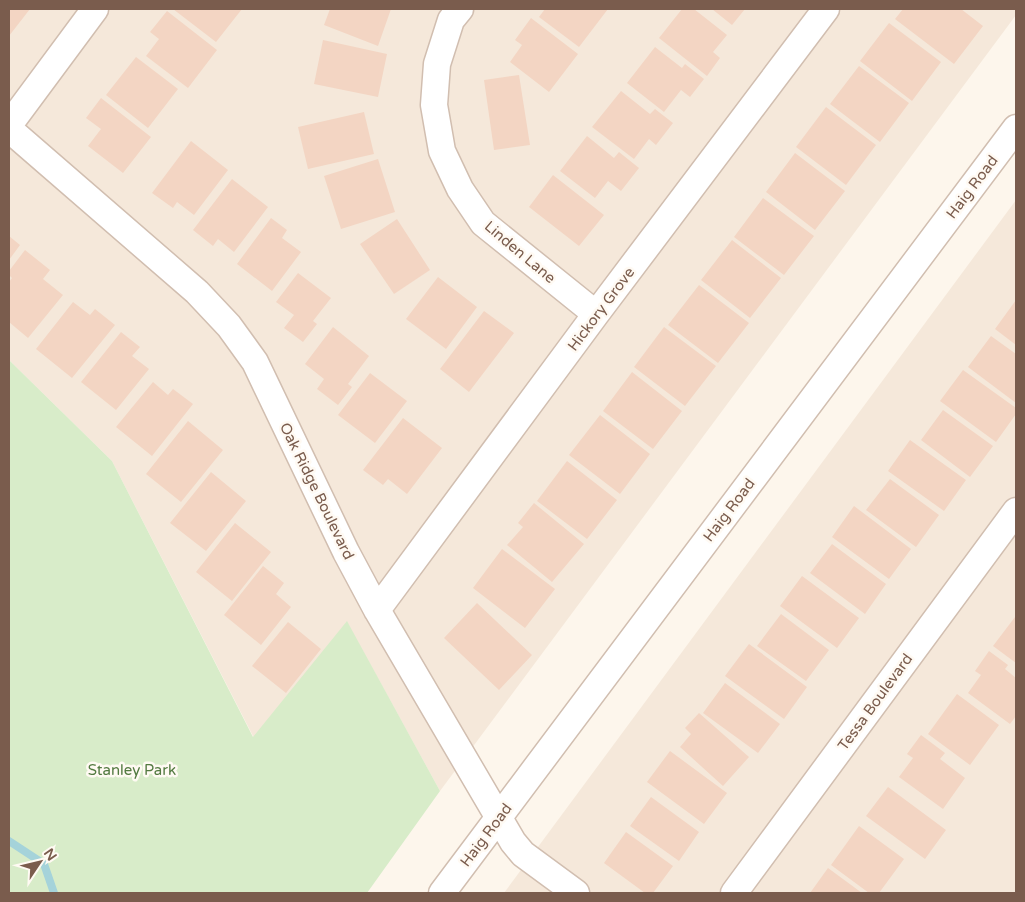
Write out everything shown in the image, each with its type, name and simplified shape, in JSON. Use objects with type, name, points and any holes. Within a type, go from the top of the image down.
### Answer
[{"type":"street","points":[[9,125],[95,9]]},
{"type":"street","name":"Linden Lane","points":[[460,9],[451,20],[437,64],[434,105],[442,151],[460,189],[483,223],[596,314]]},
{"type":"street","name":"Hickory Grove","points":[[377,610],[596,314],[826,9]]},
{"type":"street","name":"Haig Road","points":[[442,893],[1016,128]]},
{"type":"street","name":"Oak Ridge Boulevard","points":[[9,129],[197,292],[229,326],[255,362],[346,552],[377,610],[513,842],[524,854],[576,893]]},
{"type":"street","name":"Tessa Boulevard","points":[[734,893],[1016,511]]},
{"type":"shaded area","points":[[9,9],[1016,9],[1016,15],[440,791],[347,622],[254,738],[112,461],[9,360]]},
{"type":"shaded area","points":[[1016,200],[1016,893],[504,893]]},
{"type":"green space","name":"Stanley Park","points":[[9,360],[112,461],[253,737],[347,621],[440,791],[367,893],[9,893]]},
{"type":"building","points":[[9,9],[30,9],[9,36]]},
{"type":"building","points":[[173,9],[242,9],[216,42]]},
{"type":"building","points":[[330,9],[391,9],[378,46],[324,25]]},
{"type":"building","points":[[545,9],[608,9],[579,47],[539,17]]},
{"type":"building","points":[[682,9],[694,9],[727,35],[713,52],[720,58],[707,76],[659,38]]},
{"type":"building","points":[[712,9],[745,9],[732,25]]},
{"type":"building","points":[[903,9],[961,9],[983,26],[954,64],[895,19]]},
{"type":"building","points":[[167,11],[217,50],[188,88],[146,56],[159,39],[150,32]]},
{"type":"building","points":[[531,18],[578,54],[549,92],[510,62],[522,45],[515,40]]},
{"type":"building","points":[[889,23],[941,62],[912,101],[860,61]]},
{"type":"building","points":[[323,40],[387,54],[378,97],[314,84]]},
{"type":"building","points":[[655,47],[682,68],[685,64],[704,79],[690,97],[681,90],[664,112],[627,83]]},
{"type":"building","points":[[136,57],[178,89],[148,128],[106,95]]},
{"type":"building","points":[[859,66],[909,103],[880,142],[830,104]]},
{"type":"building","points":[[519,75],[530,145],[494,150],[484,80]]},
{"type":"building","points":[[621,91],[650,114],[655,109],[673,123],[656,145],[649,139],[634,159],[592,127]]},
{"type":"building","points":[[101,98],[151,137],[123,173],[88,146],[101,129],[86,118]]},
{"type":"building","points":[[826,107],[876,145],[846,185],[796,147]]},
{"type":"building","points":[[364,112],[374,154],[308,169],[298,127]]},
{"type":"building","points":[[587,136],[614,158],[619,152],[639,168],[621,191],[608,181],[595,198],[560,171]]},
{"type":"building","points":[[191,141],[228,170],[194,215],[177,202],[173,208],[152,193]]},
{"type":"building","points":[[795,153],[845,191],[815,230],[766,192]]},
{"type":"building","points":[[378,159],[395,212],[341,229],[324,176]]},
{"type":"building","points":[[553,175],[604,215],[579,246],[529,207]]},
{"type":"building","points":[[232,179],[268,207],[234,252],[218,239],[213,246],[193,230]]},
{"type":"building","points":[[763,198],[814,236],[784,275],[734,237]]},
{"type":"building","points":[[271,218],[287,230],[282,238],[301,252],[272,291],[237,264]]},
{"type":"building","points":[[397,219],[430,270],[394,294],[360,244]]},
{"type":"building","points":[[9,236],[20,245],[9,260]]},
{"type":"building","points":[[732,240],[781,278],[750,318],[701,280]]},
{"type":"building","points":[[25,250],[50,270],[43,279],[63,295],[28,338],[9,322],[9,282],[12,278],[9,275],[9,271]]},
{"type":"building","points":[[298,273],[331,298],[313,321],[317,324],[303,342],[284,328],[294,315],[276,302]]},
{"type":"building","points":[[438,277],[477,307],[446,349],[406,319]]},
{"type":"building","points":[[699,285],[749,323],[718,363],[668,325]]},
{"type":"building","points":[[1016,300],[1016,345],[995,329]]},
{"type":"building","points":[[73,302],[90,315],[95,309],[115,325],[72,378],[36,349]]},
{"type":"building","points":[[484,311],[514,333],[469,392],[440,369]]},
{"type":"building","points":[[333,327],[369,356],[348,384],[352,387],[338,405],[317,389],[324,379],[305,364]]},
{"type":"building","points":[[664,327],[716,366],[685,406],[634,367]]},
{"type":"building","points":[[121,332],[140,347],[132,356],[149,369],[116,410],[81,382]]},
{"type":"building","points":[[991,336],[1016,354],[1016,403],[968,367]]},
{"type":"building","points":[[963,370],[1016,408],[1016,414],[996,442],[940,401]]},
{"type":"building","points":[[632,372],[682,411],[653,449],[603,411]]},
{"type":"building","points":[[370,373],[407,401],[375,443],[338,415]]},
{"type":"building","points":[[153,382],[168,395],[173,389],[193,404],[152,456],[116,427]]},
{"type":"building","points":[[943,410],[993,446],[970,477],[921,440]]},
{"type":"building","points":[[600,415],[650,454],[620,494],[569,455]]},
{"type":"building","points":[[403,418],[442,448],[407,494],[388,479],[383,485],[363,470]]},
{"type":"building","points":[[188,421],[223,450],[181,502],[146,474]]},
{"type":"building","points":[[910,440],[966,480],[944,511],[888,471]]},
{"type":"building","points":[[567,461],[617,500],[587,539],[537,501]]},
{"type":"building","points":[[211,472],[246,501],[206,551],[170,523]]},
{"type":"building","points":[[890,479],[939,515],[916,547],[866,510]]},
{"type":"building","points":[[534,503],[584,544],[552,582],[507,545],[523,527],[518,523]]},
{"type":"building","points":[[854,506],[911,549],[889,579],[832,537]]},
{"type":"building","points":[[235,523],[271,552],[232,601],[196,572]]},
{"type":"building","points":[[832,544],[886,584],[865,614],[810,573]]},
{"type":"building","points":[[502,549],[555,589],[525,628],[473,588]]},
{"type":"building","points":[[263,566],[284,583],[276,594],[291,607],[261,645],[224,615]]},
{"type":"building","points":[[802,576],[859,618],[837,648],[780,606]]},
{"type":"building","points":[[477,603],[532,655],[499,690],[444,638]]},
{"type":"building","points":[[781,614],[829,650],[806,681],[757,646]]},
{"type":"building","points":[[1016,618],[1016,663],[993,646]]},
{"type":"building","points":[[288,622],[321,649],[286,693],[252,666]]},
{"type":"building","points":[[749,644],[807,687],[784,719],[725,676]]},
{"type":"building","points":[[989,651],[1008,665],[1005,669],[1016,678],[1016,716],[1010,724],[968,693],[981,675],[975,671]]},
{"type":"building","points":[[725,683],[780,724],[758,753],[703,713]]},
{"type":"building","points":[[957,694],[999,725],[970,765],[928,734]]},
{"type":"building","points":[[699,713],[749,757],[723,786],[680,747],[691,734],[685,728]]},
{"type":"building","points":[[921,735],[945,753],[940,759],[965,778],[943,809],[899,777],[913,758],[907,754]]},
{"type":"building","points":[[670,751],[727,793],[704,824],[647,782]]},
{"type":"building","points":[[888,787],[946,830],[925,859],[866,816]]},
{"type":"building","points":[[651,797],[699,832],[679,861],[630,826]]},
{"type":"building","points":[[859,826],[904,859],[879,893],[869,893],[831,865]]},
{"type":"building","points":[[626,832],[673,866],[653,893],[645,893],[604,863]]},
{"type":"building","points":[[828,868],[862,893],[810,893]]},
{"type":"waterway","points":[[9,841],[44,864],[54,893]]}]
